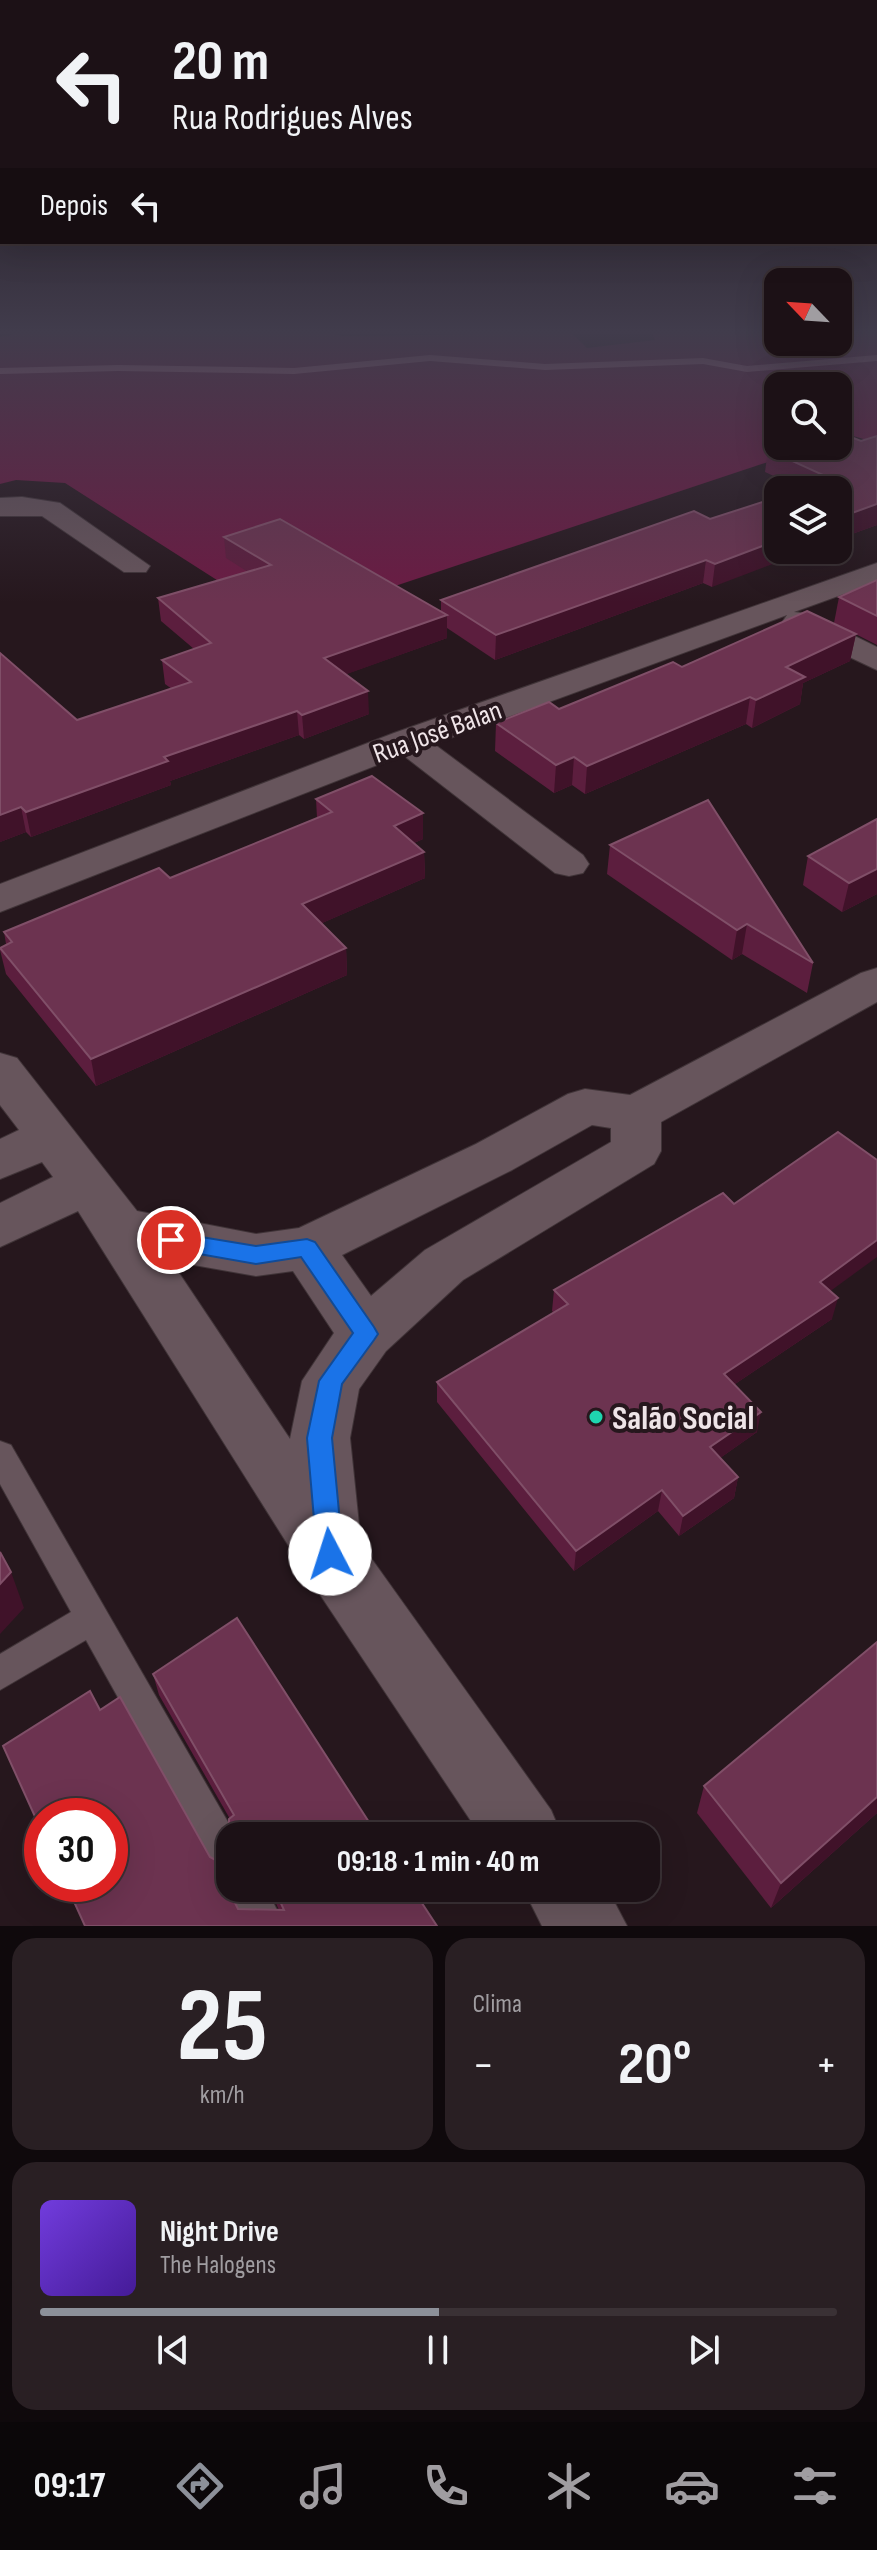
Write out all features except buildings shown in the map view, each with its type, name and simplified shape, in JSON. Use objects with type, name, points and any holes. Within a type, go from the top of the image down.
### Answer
[{"type":"street","points":[[0,507],[22,505],[50,509],[135,566]]},
{"type":"street","name":"Rua José Balan","points":[[0,899],[407,741],[877,572]]},
{"type":"street","points":[[776,609],[877,660]]},
{"type":"street","points":[[407,741],[569,864]]},
{"type":"street","points":[[0,1070],[25,1148],[105,1206],[196,1246],[256,1255],[307,1248],[494,1157],[585,1106],[636,1114],[877,983]]},
{"type":"street","points":[[330,1554],[320,1438],[331,1381],[366,1334],[444,1265],[636,1151],[636,1114]]},
{"type":"street","points":[[0,1226],[105,1206]]},
{"type":"street","points":[[105,1206],[330,1554],[515,1822]]},
{"type":"street","points":[[307,1248],[366,1334]]},
{"type":"street","points":[[571,1902],[588,1926]]},
{"type":"lane","points":[[0,1455],[216,1837]]},
{"type":"lane","points":[[0,1673],[94,1617]]},
{"type":"lane","points":[[253,1902],[266,1926]]},
{"type":"shaded area","points":[[0,423],[764,423],[764,460],[774,460],[284,623],[65,483],[16,480],[0,484]]},
{"type":"shaded area","points":[[852,423],[877,423],[877,443],[852,436]]},
{"type":"place","name":"Salão Social","points":[[596,1417]]},
{"type":"route","points":[[171,1240],[256,1255],[307,1248],[366,1334],[331,1381],[320,1438],[330,1554]]}]
